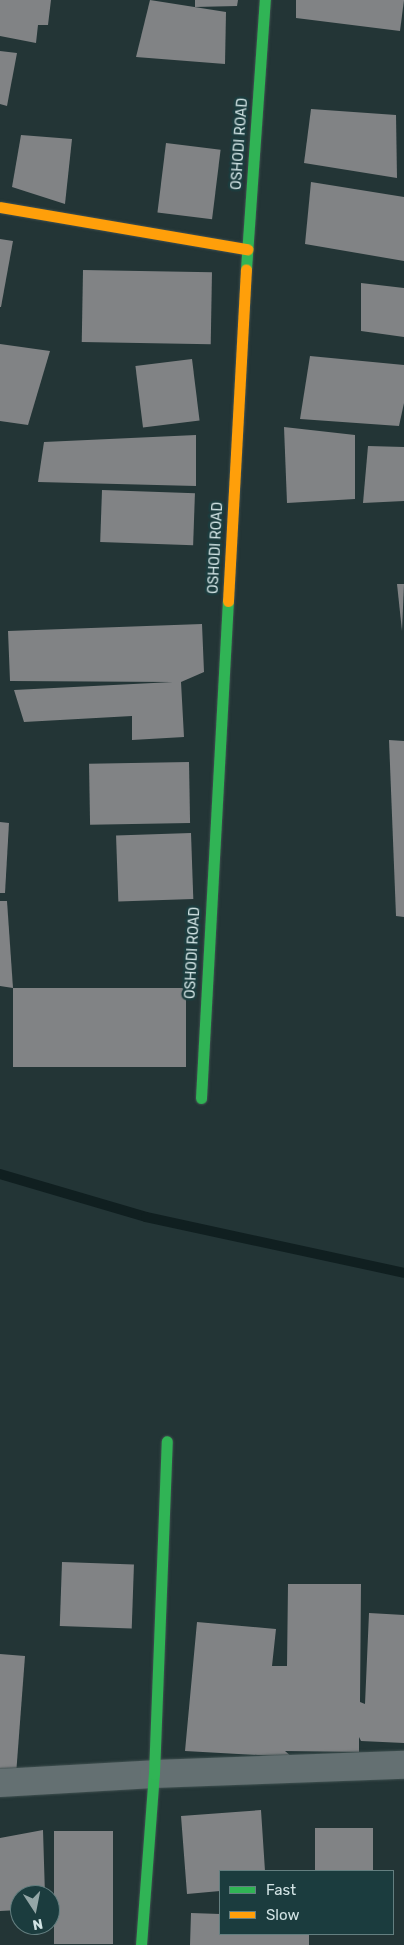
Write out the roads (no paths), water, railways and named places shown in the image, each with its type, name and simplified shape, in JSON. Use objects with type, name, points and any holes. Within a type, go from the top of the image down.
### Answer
[{"type":"street","name":"OSHODI ROAD","points":[[200,1098],[247,249],[266,0]]},
{"type":"street","points":[[0,207],[247,249]]},
{"type":"street","points":[[141,1945],[154,1774],[167,1441]]},
{"type":"street","points":[[0,1783],[154,1774],[404,1765]]},
{"type":"waterway","points":[[0,1174],[146,1217],[404,1273]]}]
